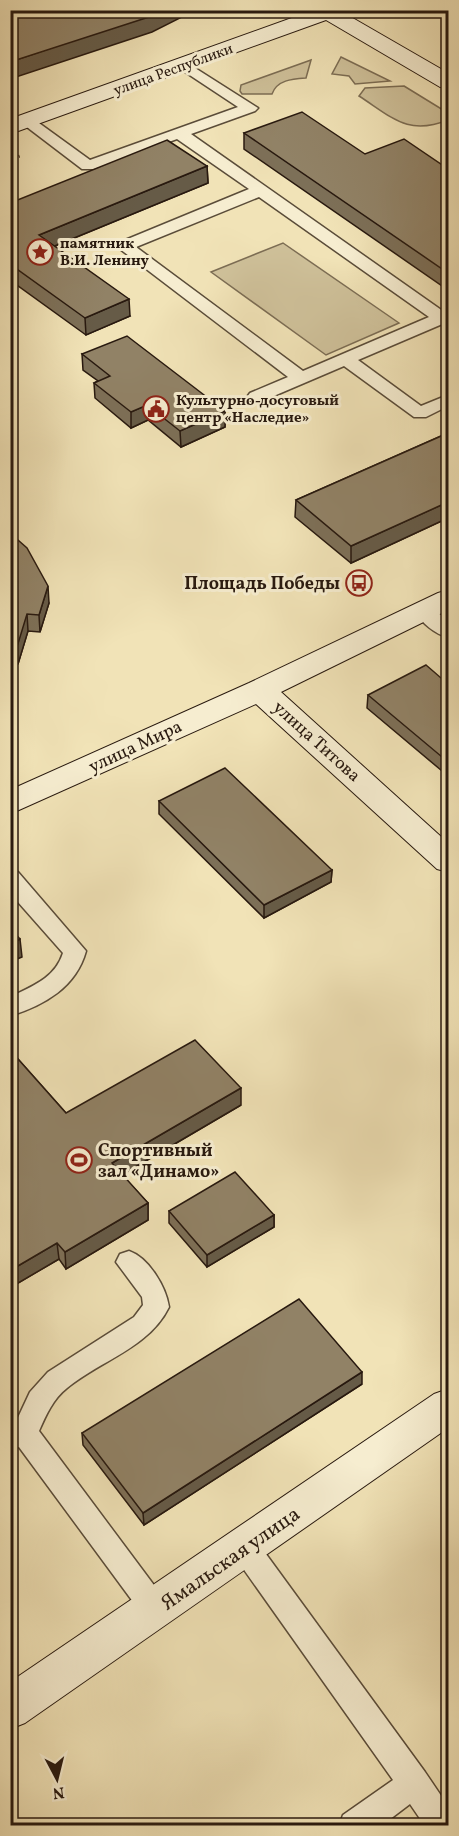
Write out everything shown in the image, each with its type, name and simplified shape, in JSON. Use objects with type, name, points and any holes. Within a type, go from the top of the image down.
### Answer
[{"type":"street","name":"улица Республики","points":[[19,124],[332,12]]},
{"type":"street","points":[[332,12],[448,82]]},
{"type":"street","name":"улица Титова","points":[[436,605],[260,690],[448,861]]},
{"type":"street","name":"улица Мира","points":[[10,803],[260,690]]},
{"type":"street","name":"Ямальская улица","points":[[10,1708],[448,1406]]},
{"type":"lane","points":[[10,13],[18,10]]},
{"type":"lane","points":[[19,124],[88,166],[250,108],[184,65]]},
{"type":"lane","points":[[179,133],[445,321]]},
{"type":"lane","points":[[261,190],[124,246],[301,378]]},
{"type":"lane","points":[[256,397],[445,321]]},
{"type":"lane","points":[[346,359],[420,413],[448,400]]},
{"type":"lane","points":[[436,605],[448,631]]},
{"type":"lane","points":[[10,878],[75,951],[72,968],[57,983],[10,1007]]},
{"type":"lane","points":[[129,1262],[154,1294],[156,1307],[143,1325],[57,1380],[39,1400],[18,1435],[155,1609]]},
{"type":"lane","points":[[245,1548],[444,1826]]},
{"type":"lane","points":[[354,1826],[414,1783]]},
{"type":"shaded area","points":[[341,57],[390,81],[355,84],[349,76],[332,74]]},
{"type":"shaded area","points":[[311,60],[306,78],[281,83],[272,94],[242,94],[240,91],[241,85]]},
{"type":"shaded area","points":[[404,86],[448,113],[448,120],[422,126],[411,125],[392,117],[359,96],[365,88]]},
{"type":"shaded area","points":[[283,243],[399,323],[326,355],[211,272]]},
{"type":"building","points":[[28,10],[163,10],[152,16],[10,62],[10,16]]},
{"type":"building","points":[[302,112],[365,154],[404,139],[448,169],[448,273],[244,133]]},
{"type":"building","points":[[167,140],[207,166],[39,235],[129,299],[85,318],[10,264],[10,203]]},
{"type":"building","name":"Культурно-досуговый центр «Наследие»","points":[[127,336],[225,411],[180,431],[147,405],[131,412],[94,383],[110,376],[82,354]]},
{"type":"building","points":[[448,433],[448,502],[351,546],[296,500]]},
{"type":"building","points":[[10,533],[27,548],[48,586],[39,615],[27,614],[17,647],[10,650]]},
{"type":"building","points":[[426,665],[448,684],[448,762],[368,695]]},
{"type":"building","points":[[225,768],[332,870],[264,905],[159,801]]},
{"type":"building","points":[[10,928],[20,939],[10,944]]},
{"type":"building","name":"Спортивный зал «Динамо»","points":[[195,1040],[241,1088],[112,1163],[148,1203],[65,1252],[57,1243],[11,1270],[10,1050],[66,1113]]},
{"type":"building","points":[[235,1172],[274,1215],[207,1255],[169,1211]]},
{"type":"building","points":[[299,1299],[362,1372],[143,1513],[82,1433]]},
{"type":"place","name":"памятник В.И. Ленину","points":[[40,252]]},
{"type":"place","name":"Культурно-досуговый центр «Наследие»","points":[[156,409]]},
{"type":"place","name":"Площадь Победы","points":[[359,583]]},
{"type":"place","name":"Спортивный зал «Динамо»","points":[[79,1160]]}]
